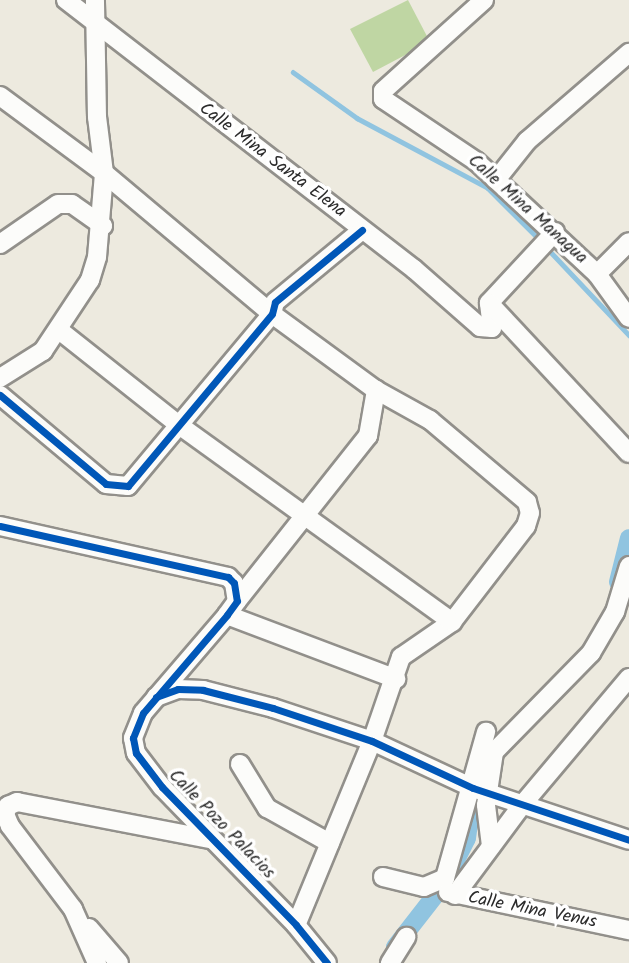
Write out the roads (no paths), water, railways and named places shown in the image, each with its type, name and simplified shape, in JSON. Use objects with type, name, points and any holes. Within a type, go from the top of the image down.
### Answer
[{"type":"street","name":"Calle Mina Santa Elena","points":[[66,0],[488,330],[492,328],[489,303]]},
{"type":"street","points":[[0,378],[43,351],[60,330],[90,280],[103,226],[104,173],[97,117],[95,0]]},
{"type":"street","name":"Calle Mina Managua","points":[[484,0],[383,90],[383,99],[496,180],[555,232],[597,274],[629,318]]},
{"type":"street","points":[[496,180],[527,142],[629,53]]},
{"type":"street","points":[[0,96],[104,173],[272,314],[376,390],[430,420],[527,502],[530,513],[526,526],[452,622],[401,657],[396,679],[372,741],[296,925]]},
{"type":"street","points":[[0,244],[58,204],[72,204],[103,226]]},
{"type":"street","points":[[0,396],[106,484],[117,487],[136,480],[272,314],[275,302],[362,230]]},
{"type":"street","points":[[555,232],[489,303],[629,453]]},
{"type":"street","points":[[597,274],[629,242]]},
{"type":"street","points":[[60,330],[179,425],[452,622]]},
{"type":"street","name":"Calle Pozo Palacios","points":[[327,963],[296,925],[210,839],[136,753],[137,726],[156,697],[232,608],[368,436],[376,390]]},
{"type":"street","points":[[0,526],[228,577],[238,592],[232,608],[396,679]]},
{"type":"street","points":[[436,886],[451,867],[479,790],[500,743],[592,653],[606,633],[628,578]]},
{"type":"street","points":[[455,895],[522,805],[629,678]]},
{"type":"street","points":[[156,697],[178,689],[203,690],[372,741],[479,790],[629,840]]},
{"type":"street","points":[[486,732],[479,790],[491,846]]},
{"type":"street","points":[[240,764],[267,808],[330,843]]},
{"type":"street","points":[[119,963],[73,909],[10,826],[4,804],[18,802],[210,839]]},
{"type":"street","name":"Calle Mina Venus","points":[[383,877],[424,887],[436,886],[455,895],[629,930]]},
{"type":"street","points":[[73,909],[97,963]]},
{"type":"street","points":[[390,963],[406,937]]},
{"type":"waterway","points":[[293,72],[357,118],[488,188],[542,242]]},
{"type":"waterway","points":[[547,248],[629,335]]},
{"type":"waterway","points":[[618,582],[629,538]]},
{"type":"waterway","points":[[395,947],[444,884],[467,838],[471,808]]}]
